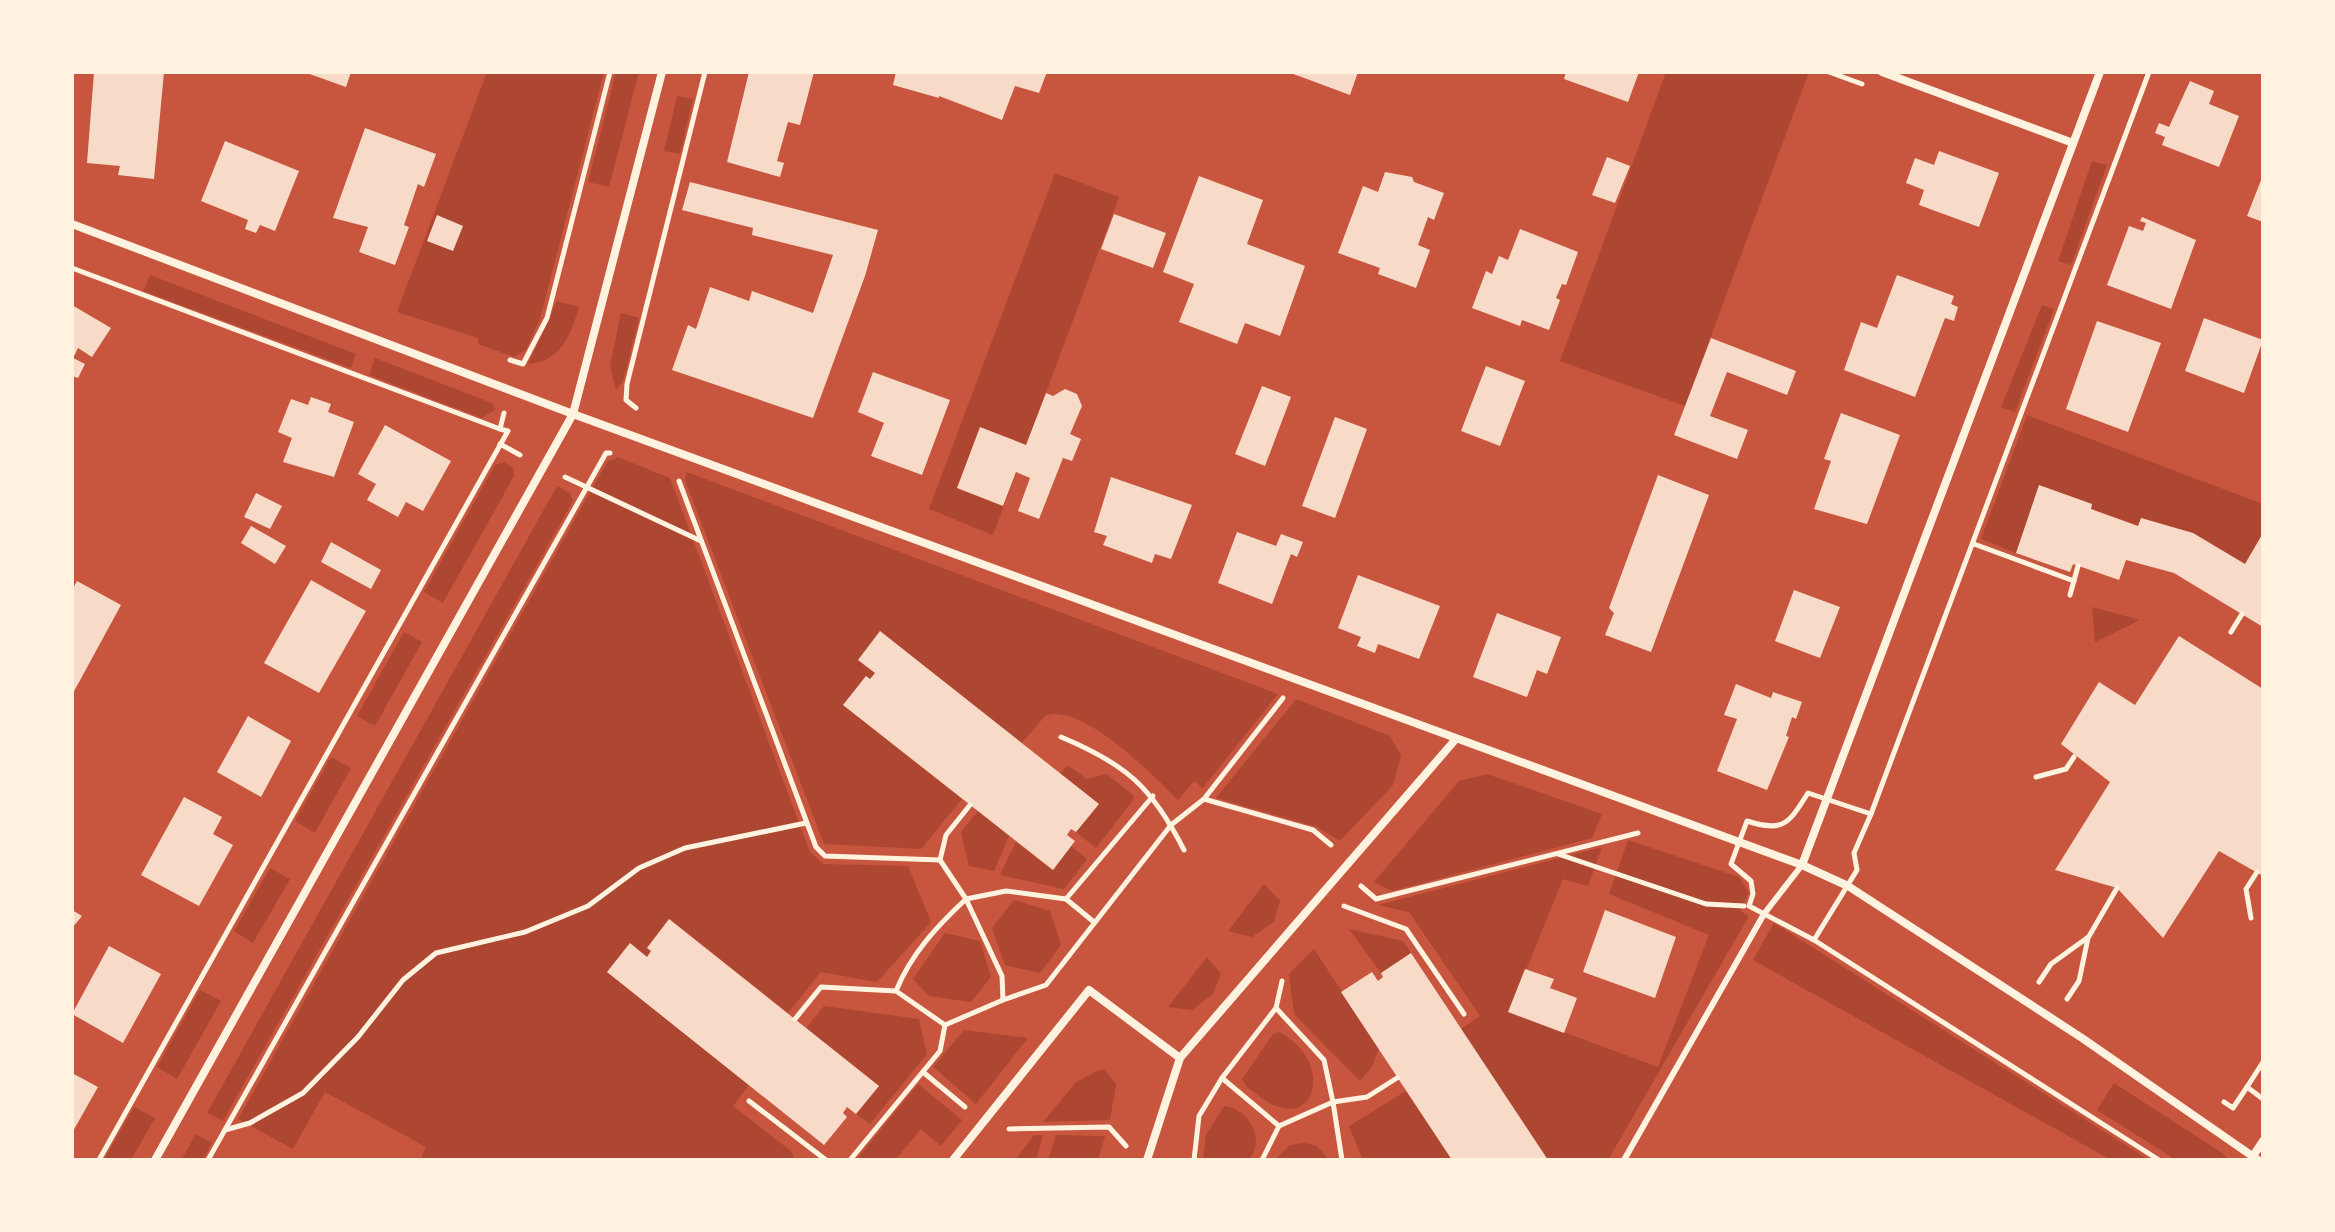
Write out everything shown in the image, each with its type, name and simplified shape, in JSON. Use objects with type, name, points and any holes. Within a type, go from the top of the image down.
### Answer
[{"type":"street","points":[[155,1160],[573,414],[662,72]]},
{"type":"street","points":[[1882,72],[2073,143]]},
{"type":"street","points":[[1802,865],[2100,72]]},
{"type":"street","points":[[72,224],[573,414],[1802,865],[1874,902],[2082,1038],[2256,1158],[2263,1141]]},
{"type":"street","points":[[1147,1160],[1180,1058],[1455,740]]},
{"type":"street","points":[[953,1160],[1089,990],[1180,1058]]},
{"type":"lane","points":[[1624,1160],[1764,914],[1802,865]]},
{"type":"path","points":[[523,364],[547,318],[610,72]]},
{"type":"path","points":[[626,400],[705,72]]},
{"type":"path","points":[[1871,814],[2149,72]]},
{"type":"path","points":[[72,268],[508,431],[99,1160]]},
{"type":"path","points":[[500,429],[505,408]]},
{"type":"path","points":[[500,444],[520,455]]},
{"type":"path","points":[[208,1160],[606,453],[623,453]]},
{"type":"path","points":[[677,474],[816,847],[825,856],[940,860]]},
{"type":"path","points":[[565,477],[702,542]]},
{"type":"path","points":[[1974,544],[2074,581]]},
{"type":"path","points":[[2070,595],[2078,566]]},
{"type":"path","points":[[2231,632],[2242,614]]},
{"type":"path","points":[[945,1025],[1046,985],[1171,825],[1204,799],[1298,679]]},
{"type":"path","points":[[1061,737],[1116,764],[1153,796],[1184,850]]},
{"type":"path","points":[[2036,777],[2053,776],[2066,769],[2074,757]]},
{"type":"path","points":[[1066,899],[1153,796]]},
{"type":"path","points":[[1204,799],[1313,830],[1331,845]]},
{"type":"path","points":[[970,805],[946,835],[940,860],[966,899],[1002,976],[1003,1000]]},
{"type":"path","points":[[224,1130],[250,1123],[303,1093],[358,1037],[403,980],[436,953],[525,932],[588,906],[639,868],[685,848],[806,823]]},
{"type":"path","points":[[1361,886],[1376,899],[1639,832]]},
{"type":"path","points":[[1558,854],[1706,904],[1749,906]]},
{"type":"path","points":[[2251,918],[2246,889],[2257,872]]},
{"type":"path","points":[[1335,916],[1368,878]]},
{"type":"path","points":[[2064,1004],[2079,981],[2088,938],[2117,888]]},
{"type":"path","points":[[896,991],[907,965],[940,923],[966,899],[1006,891],[1066,899],[1094,922]]},
{"type":"path","points":[[1316,899],[1406,929],[1464,1014]]},
{"type":"path","points":[[2037,984],[2051,964],[2088,938]]},
{"type":"path","points":[[1814,940],[2159,1160]]},
{"type":"path","points":[[1194,1160],[1199,1116],[1222,1078],[1276,1008],[1283,977]]},
{"type":"path","points":[[795,1019],[821,987],[896,991],[945,1025]]},
{"type":"path","points":[[1276,1008],[1324,1060],[1342,1160]]},
{"type":"path","points":[[850,1160],[940,1051],[945,1025]]},
{"type":"path","points":[[2247,1087],[2263,1062]]},
{"type":"path","points":[[923,1072],[983,1122],[1005,1129],[1109,1127],[1129,1149]]},
{"type":"path","points":[[1222,1078],[1279,1126]]},
{"type":"path","points":[[1262,1160],[1279,1126],[1333,1102],[1367,1097],[1397,1078]]},
{"type":"path","points":[[749,1101],[826,1160]]},
{"type":"shaded area","points":[[487,72],[604,72],[540,319],[526,350],[514,357],[478,344],[478,338],[397,312]]},
{"type":"shaded area","points":[[616,72],[639,72],[609,187],[588,182]]},
{"type":"shaded area","points":[[1666,72],[1809,72],[1685,406],[1560,361]]},
{"type":"shaded area","points":[[677,96],[693,99],[680,154],[664,151]]},
{"type":"shaded area","points":[[2092,161],[2107,165],[2071,265],[2058,261]]},
{"type":"shaded area","points":[[1055,173],[1119,197],[993,535],[929,509]]},
{"type":"shaded area","points":[[150,275],[356,354],[351,368],[143,291]]},
{"type":"shaded area","points":[[557,301],[579,307],[568,336],[549,358],[528,364]]},
{"type":"shaded area","points":[[2042,305],[2054,309],[2015,412],[2001,407]]},
{"type":"shaded area","points":[[621,313],[639,318],[623,381],[616,390],[610,366]]},
{"type":"shaded area","points":[[375,358],[492,403],[496,409],[482,418],[369,375]]},
{"type":"shaded area","points":[[2027,415],[2263,504],[2263,533],[2245,564],[2193,533],[2141,518],[2138,526],[2091,509],[2092,504],[2040,486],[2016,553],[1981,539]]},
{"type":"shaded area","points":[[618,457],[670,478],[810,852],[824,864],[908,866],[931,922],[877,982],[821,972],[788,1013],[670,919],[647,947],[651,951],[647,957],[630,944],[607,972],[749,1085],[733,1106],[791,1151],[795,1160],[420,1160],[426,1147],[325,1092],[293,1149],[238,1119],[607,462]]},
{"type":"shaded area","points":[[504,462],[513,468],[514,476],[443,603],[424,592],[495,465]]},
{"type":"shaded area","points":[[687,472],[1278,694],[1203,788],[1194,781],[1178,800],[1116,744],[1078,720],[1060,714],[1045,716],[1022,743],[880,631],[858,660],[875,673],[870,679],[866,676],[843,705],[962,799],[921,849],[824,844],[685,480]]},
{"type":"shaded area","points":[[557,486],[570,493],[573,501],[223,1121],[207,1113]]},
{"type":"shaded area","points":[[2092,607],[2140,620],[2095,642]]},
{"type":"shaded area","points":[[404,632],[422,642],[375,726],[357,716]]},
{"type":"shaded area","points":[[1296,699],[1390,736],[1401,756],[1393,785],[1340,841],[1317,827],[1216,798]]},
{"type":"shaded area","points":[[331,757],[351,768],[315,833],[295,821]]},
{"type":"shaded area","points":[[1067,765],[1087,779],[1107,774],[1133,795],[1134,799],[1096,848],[1076,832],[1098,804],[1060,774]]},
{"type":"shaded area","points":[[1487,774],[1602,814],[1592,838],[1392,891],[1374,882],[1459,781]]},
{"type":"shaded area","points":[[978,811],[1009,836],[994,871],[969,866],[961,832]]},
{"type":"shaded area","points":[[1628,840],[1739,877],[1749,893],[1740,911],[1749,916],[1608,1160],[1548,1160],[1461,1029],[1480,1016],[1409,912],[1378,905],[1602,847],[1588,886],[1563,879],[1509,1012],[1658,1067],[1709,935],[1609,894]]},
{"type":"shaded area","points":[[1016,842],[1052,870],[1071,846],[1087,859],[1064,889],[1000,875]]},
{"type":"shaded area","points":[[270,868],[290,879],[253,943],[234,931]]},
{"type":"shaded area","points":[[1264,884],[1280,901],[1274,922],[1252,937],[1228,931]]},
{"type":"shaded area","points":[[1014,900],[1050,911],[1061,945],[1040,973],[1005,965],[992,928]]},
{"type":"shaded area","points":[[1774,923],[2149,1160],[2111,1160],[1753,960]]},
{"type":"shaded area","points":[[1349,929],[1403,941],[1411,953],[1381,973]]},
{"type":"shaded area","points":[[945,933],[980,941],[991,977],[971,1002],[929,996],[913,979]]},
{"type":"shaded area","points":[[1314,949],[1379,1048],[1372,1067],[1360,1081],[1294,1014],[1289,974]]},
{"type":"shaded area","points":[[1207,957],[1221,974],[1213,994],[1192,1010],[1168,1007]]},
{"type":"shaded area","points":[[200,990],[221,1001],[177,1079],[157,1067]]},
{"type":"shaded area","points":[[824,1006],[919,1019],[927,1054],[870,1124],[856,1114],[878,1085],[806,1028]]},
{"type":"shaded area","points":[[964,1030],[1028,1038],[976,1104],[933,1067]]},
{"type":"shaded area","points":[[1279,1032],[1297,1045],[1308,1061],[1313,1077],[1312,1092],[1305,1103],[1294,1108],[1278,1107],[1247,1087],[1242,1079],[1273,1034]]},
{"type":"shaded area","points":[[1105,1070],[1116,1084],[1110,1120],[1043,1122],[1076,1082]]},
{"type":"shaded area","points":[[2114,1083],[2230,1160],[2176,1160],[2097,1110]]},
{"type":"shaded area","points":[[918,1084],[962,1120],[941,1146],[921,1129],[895,1160],[856,1160]]},
{"type":"shaded area","points":[[1406,1091],[1452,1160],[1363,1160],[1349,1126]]},
{"type":"shaded area","points":[[1224,1106],[1241,1113],[1252,1126],[1256,1143],[1249,1160],[1203,1160],[1206,1135]]},
{"type":"shaded area","points":[[134,1107],[155,1118],[131,1160],[104,1160]]},
{"type":"shaded area","points":[[196,1134],[212,1143],[203,1160],[181,1160]]},
{"type":"shaded area","points":[[1034,1135],[1043,1135],[1036,1160],[1015,1160]]},
{"type":"shaded area","points":[[1056,1135],[1105,1136],[1098,1160],[1048,1160]]},
{"type":"shaded area","points":[[1304,1143],[1317,1146],[1329,1160],[1275,1160],[1290,1145]]},
{"type":"building","points":[[94,72],[164,72],[154,179],[118,175],[120,166],[87,163]]},
{"type":"building","points":[[304,72],[351,72],[346,87]]},
{"type":"building","points":[[749,72],[814,72],[800,125],[788,122],[777,161],[784,163],[780,177],[727,162]]},
{"type":"building","points":[[896,72],[1047,72],[1039,93],[1015,86],[1002,120],[939,96],[893,85]]},
{"type":"building","points":[[1288,72],[1358,72],[1350,95]]},
{"type":"building","points":[[1566,72],[1639,72],[1628,102],[1564,79]]},
{"type":"building","points":[[2190,81],[2214,91],[2209,104],[2239,116],[2219,167],[2162,145],[2165,137],[2155,133],[2159,123],[2169,127]]},
{"type":"building","points":[[365,128],[436,154],[424,187],[418,184],[404,225],[409,227],[395,265],[359,252],[368,227],[333,218]]},
{"type":"building","points":[[225,141],[299,171],[275,231],[260,225],[256,233],[245,229],[248,220],[201,201]]},
{"type":"building","points":[[1939,151],[1999,173],[1979,227],[1919,205],[1924,190],[1906,183],[1915,158],[1934,165]]},
{"type":"building","points":[[1607,157],[1630,166],[1615,203],[1592,195]]},
{"type":"building","points":[[1385,172],[1412,177],[1414,182],[1444,193],[1434,220],[1428,217],[1418,245],[1430,250],[1416,288],[1378,274],[1380,268],[1338,253],[1363,186],[1378,192]]},
{"type":"building","points":[[2263,175],[2263,222],[2247,216]]},
{"type":"building","points":[[1199,176],[1263,200],[1247,244],[1305,266],[1280,336],[1245,323],[1237,344],[1179,322],[1194,284],[1163,272]]},
{"type":"building","points":[[690,182],[878,230],[865,276],[813,418],[672,370],[688,325],[696,329],[710,287],[749,301],[752,291],[813,313],[833,255],[752,235],[753,228],[682,210]]},
{"type":"building","points":[[1114,214],[1166,233],[1153,268],[1101,249]]},
{"type":"building","points":[[437,215],[463,226],[453,251],[427,241]]},
{"type":"building","points":[[2142,217],[2196,240],[2171,309],[2107,285],[2129,226],[2143,231],[2146,223],[2140,221]]},
{"type":"building","points":[[1520,229],[1578,252],[1566,285],[1562,284],[1556,298],[1560,300],[1549,330],[1522,320],[1520,326],[1472,308],[1486,271],[1492,274],[1499,256],[1508,260]]},
{"type":"building","points":[[1897,275],[1954,296],[1951,304],[1958,307],[1954,321],[1945,318],[1915,397],[1844,370],[1861,322],[1877,328]]},
{"type":"building","points":[[72,305],[111,328],[92,357],[78,348],[73,358],[85,364],[78,378],[72,376]]},
{"type":"building","points":[[2204,318],[2263,340],[2244,393],[2185,371]]},
{"type":"building","points":[[2097,321],[2161,343],[2128,432],[2066,409]]},
{"type":"building","points":[[1711,338],[1796,371],[1787,395],[1727,372],[1710,416],[1748,430],[1737,459],[1674,435]]},
{"type":"building","points":[[1486,366],[1525,381],[1500,446],[1461,431]]},
{"type":"building","points":[[873,372],[950,400],[922,475],[871,456],[884,423],[858,412]]},
{"type":"building","points":[[1262,386],[1291,397],[1265,466],[1235,454]]},
{"type":"building","points":[[1065,389],[1077,394],[1082,406],[1070,434],[1081,439],[1072,461],[1063,458],[1039,519],[1018,511],[1030,478],[1016,472],[1003,506],[957,488],[980,427],[1026,445],[1046,393],[1053,396]]},
{"type":"building","points":[[311,397],[331,404],[328,412],[354,422],[334,477],[283,462],[292,438],[278,432],[291,399],[308,405]]},
{"type":"building","points":[[1841,413],[1900,435],[1867,524],[1814,509],[1831,461],[1824,459]]},
{"type":"building","points":[[1335,417],[1367,429],[1335,518],[1302,506]]},
{"type":"building","points":[[385,425],[451,461],[423,511],[406,502],[398,517],[367,500],[376,484],[358,474]]},
{"type":"building","points":[[1658,475],[1709,495],[1651,652],[1605,635],[1614,613],[1609,608]]},
{"type":"building","points":[[1111,477],[1192,505],[1171,559],[1155,554],[1152,563],[1103,545],[1107,536],[1094,532]]},
{"type":"building","points":[[2039,485],[2092,504],[2091,509],[2138,526],[2141,518],[2193,533],[2245,564],[2263,533],[2263,627],[2174,573],[2126,560],[2119,580],[2073,564],[2070,572],[2016,553]]},
{"type":"building","points":[[256,493],[282,506],[270,529],[244,517]]},
{"type":"building","points":[[251,526],[286,546],[275,564],[241,543]]},
{"type":"building","points":[[1237,532],[1276,546],[1281,534],[1303,542],[1297,557],[1291,554],[1272,604],[1218,583]]},
{"type":"building","points":[[331,542],[381,570],[371,589],[321,562]]},
{"type":"building","points":[[1358,575],[1440,606],[1419,659],[1378,644],[1375,653],[1357,646],[1361,637],[1338,628]]},
{"type":"building","points":[[311,580],[366,611],[319,693],[264,663]]},
{"type":"building","points":[[77,581],[121,605],[72,695],[72,590]]},
{"type":"building","points":[[1794,590],[1840,607],[1820,658],[1775,641]]},
{"type":"building","points":[[1497,613],[1561,637],[1547,674],[1537,670],[1527,697],[1473,677]]},
{"type":"building","points":[[880,631],[1099,804],[1076,832],[1071,829],[1067,835],[1075,841],[1053,870],[843,705],[866,676],[870,679],[875,673],[858,660]]},
{"type":"building","points":[[2179,636],[2263,689],[2263,876],[2219,851],[2163,938],[2117,888],[2055,870],[2110,782],[2061,744],[2099,682],[2135,705]]},
{"type":"building","points":[[1736,684],[1771,698],[1773,692],[1802,702],[1796,719],[1792,717],[1786,736],[1789,737],[1767,790],[1717,771],[1737,719],[1724,715]]},
{"type":"building","points":[[248,716],[291,741],[261,797],[217,772]]},
{"type":"building","points":[[184,797],[222,817],[213,834],[233,845],[199,906],[141,875]]},
{"type":"building","points":[[72,910],[82,916],[72,928]]},
{"type":"building","points":[[1605,910],[1676,937],[1655,998],[1583,972]]},
{"type":"building","points":[[669,919],[879,1086],[856,1114],[847,1107],[843,1113],[847,1117],[824,1145],[607,972],[630,943],[647,957],[651,951],[647,948]]},
{"type":"building","points":[[109,946],[161,974],[123,1043],[72,1014]]},
{"type":"building","points":[[1411,953],[1548,1160],[1452,1160],[1341,992],[1372,972],[1378,981],[1383,977],[1381,973]]},
{"type":"building","points":[[1525,969],[1554,979],[1550,988],[1577,998],[1564,1033],[1508,1012]]},
{"type":"building","points":[[72,1073],[98,1087],[72,1133]]}]
